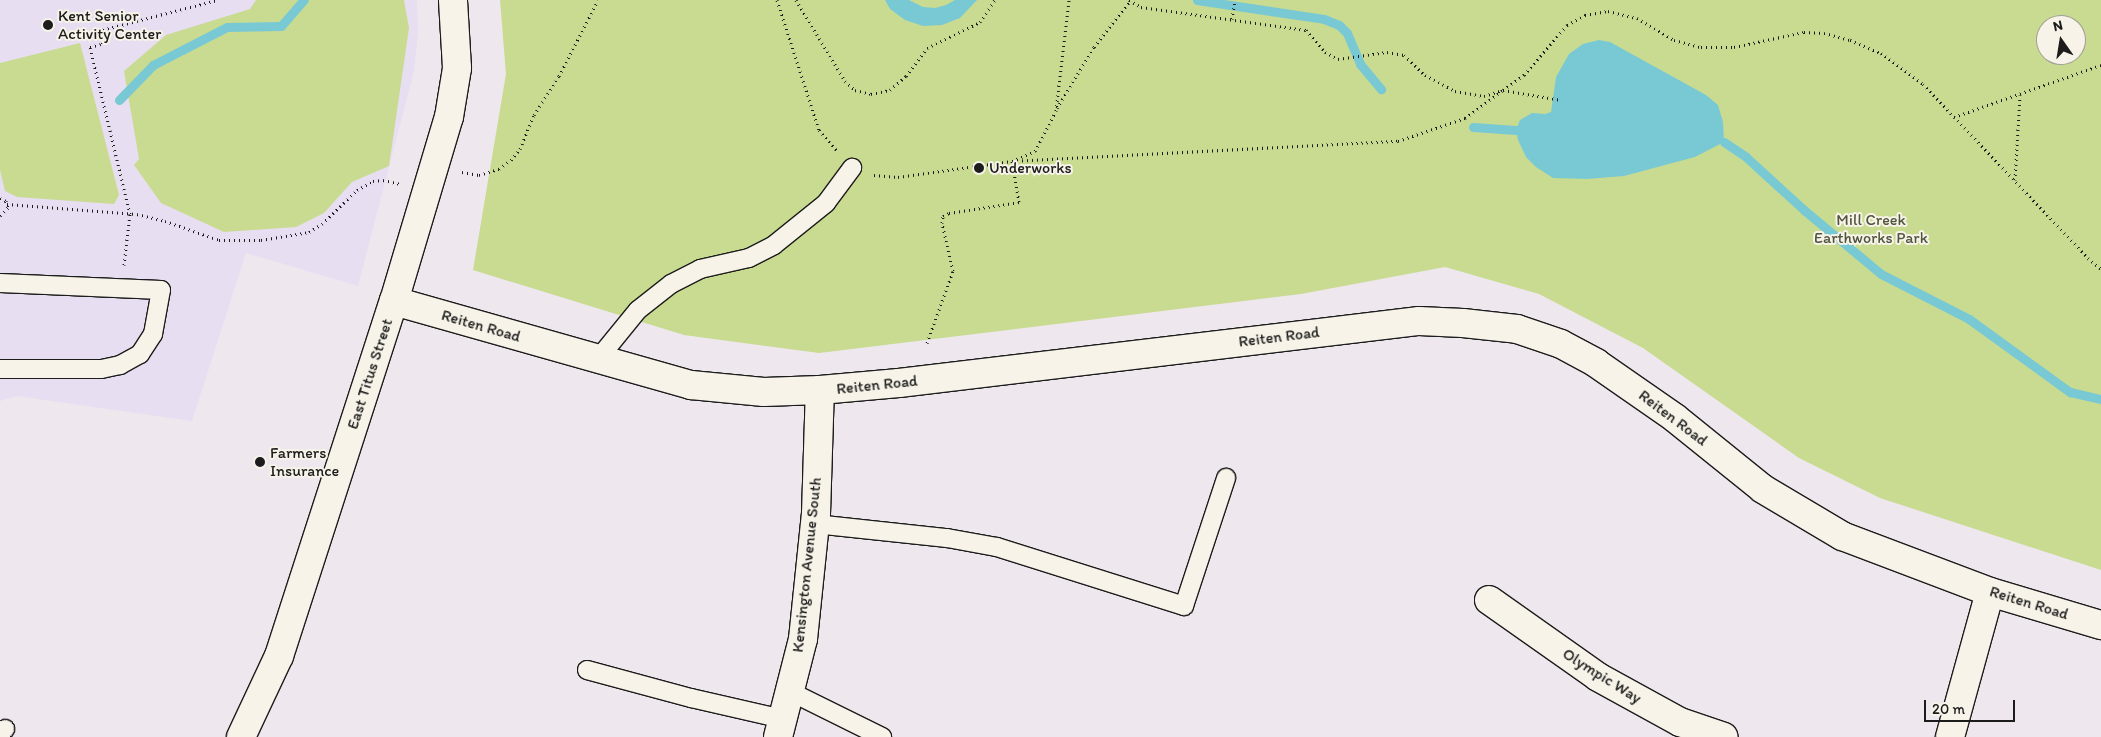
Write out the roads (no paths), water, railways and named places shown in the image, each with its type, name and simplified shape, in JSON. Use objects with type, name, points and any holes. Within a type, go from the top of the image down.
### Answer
[{"type":"street","name":"East Titus Street","points":[[241,737],[279,656],[394,301],[449,117],[457,68],[453,0]]},
{"type":"street","name":"Reiten Road","points":[[394,301],[691,385],[764,392],[820,390],[919,380],[1418,321],[1463,323],[1517,330],[1561,344],[1596,363],[1675,418],[1763,489],[1842,536],[1990,592],[2101,625]]},
{"type":"street","name":"Kensington Avenue South","points":[[780,728],[802,639],[815,524],[820,390]]},
{"type":"street","points":[[1950,737],[1990,592]]},
{"type":"street","name":"Olympic Way","points":[[1489,600],[1598,677],[1680,722],[1724,737]]},
{"type":"lane","points":[[598,359],[638,310],[671,284],[700,269],[749,258],[774,245],[826,203],[852,168]]},
{"type":"lane","points":[[0,283],[161,290],[153,334],[140,354],[120,365],[101,369],[0,369]]},
{"type":"lane","points":[[815,524],[947,538],[997,547],[1184,606],[1226,478]]},
{"type":"lane","points":[[587,670],[691,698],[780,728]]},
{"type":"lane","points":[[789,691],[882,737]]},
{"type":"water","points":[[885,0],[909,0],[923,7],[935,8],[955,0],[977,0],[960,18],[942,25],[923,26],[905,20],[890,9]]},
{"type":"water","points":[[1599,40],[1610,42],[1706,95],[1718,105],[1723,122],[1724,142],[1695,157],[1624,176],[1587,179],[1553,178],[1536,167],[1526,157],[1518,140],[1516,130],[1520,120],[1532,113],[1545,114],[1551,112],[1556,77],[1569,54],[1583,44]]},
{"type":"waterway","points":[[119,100],[153,65],[227,27],[281,26],[304,0]]},
{"type":"waterway","points":[[1197,0],[1324,19],[1339,25],[1347,33],[1360,64],[1381,89]]},
{"type":"waterway","points":[[1473,127],[1516,130]]},
{"type":"waterway","points":[[1724,142],[1746,157],[1804,210],[1881,274],[1969,319],[2070,392],[2101,399]]},
{"type":"place","name":"Kent Senior Activity Center","points":[[48,25]]},
{"type":"place","name":"Underworks","points":[[979,168]]},
{"type":"place","name":"Farmers Insurance","points":[[260,462]]},
{"type":"park label","name":"Mill Creek Earthworks Park","points":[[1871,229]]}]
